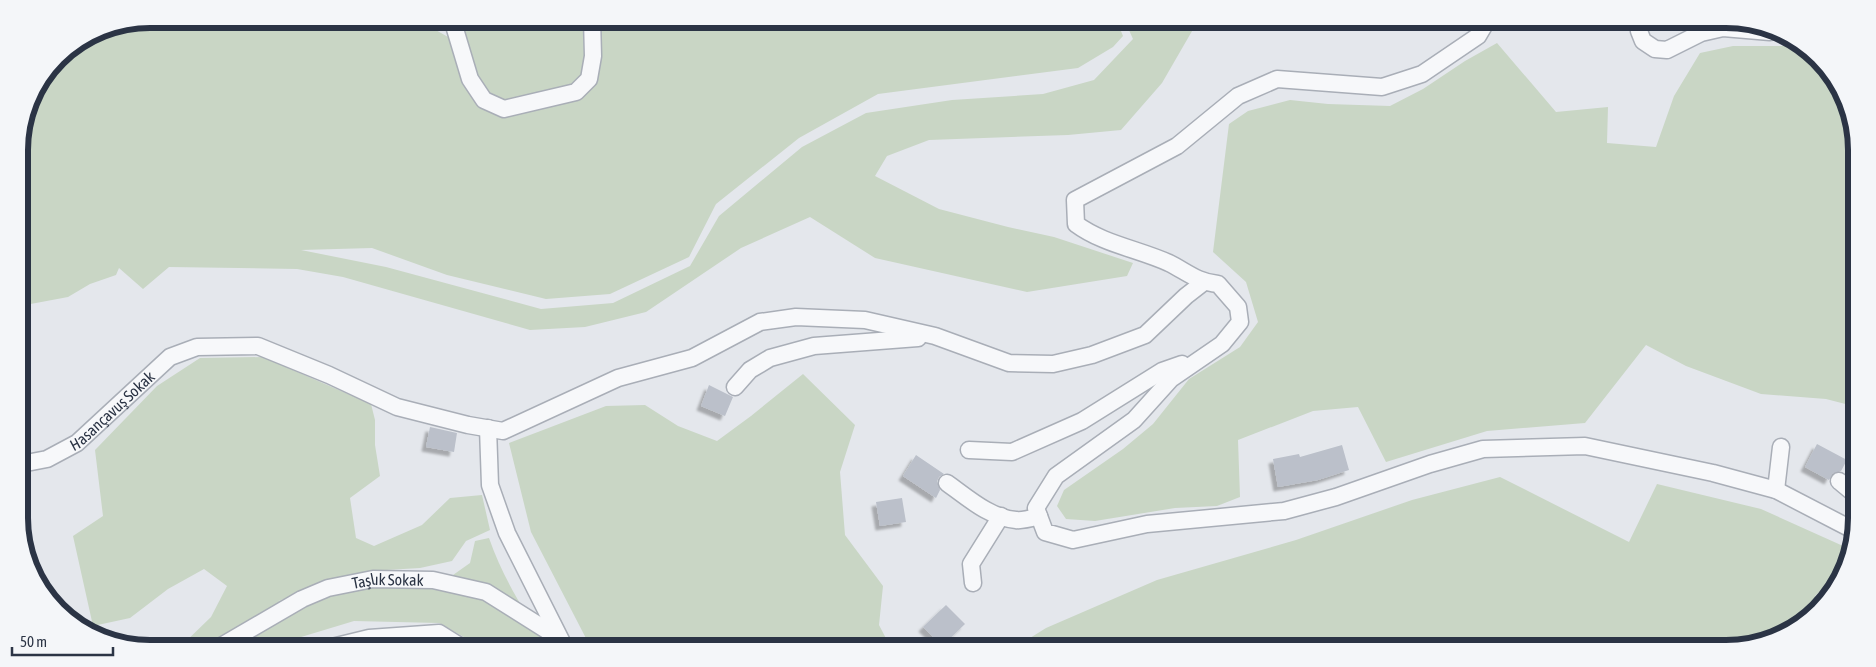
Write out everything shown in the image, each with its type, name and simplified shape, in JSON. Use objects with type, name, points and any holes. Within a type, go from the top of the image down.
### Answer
[{"type":"street","points":[[455,28],[470,79],[484,100],[504,109],[576,92],[588,79],[593,56],[592,28]]},
{"type":"street","points":[[1483,28],[1478,36],[1422,74],[1382,87],[1277,79],[1238,96],[1177,146],[1075,200],[1076,224],[1088,233],[1168,263],[1204,282],[1218,284],[1238,307],[1240,322],[1222,344],[1171,379],[1134,420],[1056,476],[1036,508],[1045,532],[1073,540],[1147,524],[1284,511],[1336,497],[1430,464],[1483,449],[1585,446],[1713,473],[1776,490],[1848,527]]},
{"type":"street","points":[[1640,28],[1639,31],[1643,41],[1654,49],[1667,50],[1701,33],[1723,28],[1748,30]]},
{"type":"street","name":"Hasançavuş Sokak","points":[[28,463],[47,459],[77,443],[170,357],[197,347],[258,346],[329,375],[397,408],[468,425],[503,431],[618,378],[692,358],[760,322],[796,317],[865,320],[935,336],[1009,363],[1053,364],[1092,355],[1145,335],[1186,296],[1204,282]]},
{"type":"street","points":[[735,387],[750,370],[770,358],[814,346],[935,336]]},
{"type":"street","points":[[969,450],[1012,452],[1082,420],[1162,372],[1205,356]]},
{"type":"street","points":[[488,428],[490,485],[507,533],[560,640]]},
{"type":"street","points":[[1776,490],[1780,447]]},
{"type":"street","points":[[1839,481],[1848,488]]},
{"type":"street","points":[[947,483],[979,506],[1001,516],[1017,520],[1039,516]]},
{"type":"street","points":[[973,583],[971,564],[1001,516]]},
{"type":"street","name":"Taşlık Sokak","points":[[232,640],[302,599],[328,588],[373,579],[432,580],[486,592],[557,640]]},
{"type":"street","points":[[361,640],[439,633],[450,640]]},
{"type":"green space","points":[[142,28],[432,28],[448,37],[470,28],[1120,28],[1123,36],[1113,47],[1078,68],[878,94],[799,138],[716,204],[689,257],[610,294],[546,299],[447,275],[372,248],[301,250],[386,267],[541,309],[613,303],[690,266],[719,216],[802,147],[866,113],[952,100],[1043,94],[1094,80],[1133,39],[1128,28],[1194,28],[1162,83],[1121,130],[1068,135],[929,140],[887,156],[875,176],[939,209],[1054,237],[1133,263],[1127,276],[1027,292],[875,258],[810,217],[741,248],[646,312],[585,327],[530,330],[343,277],[297,269],[169,267],[143,289],[119,268],[116,275],[90,284],[68,297],[28,304],[28,142],[34,111],[44,89],[63,63],[96,40],[124,31]]},
{"type":"green space","points":[[1497,43],[1556,112],[1608,107],[1607,143],[1656,147],[1674,96],[1700,53],[1733,46],[1789,45],[1807,58],[1828,82],[1836,96],[1842,111],[1847,134],[1848,405],[1826,399],[1761,394],[1686,366],[1646,345],[1585,423],[1487,431],[1386,462],[1358,407],[1313,411],[1238,440],[1240,497],[1217,506],[1175,508],[1095,521],[1066,519],[1057,506],[1064,490],[1123,449],[1153,424],[1189,379],[1240,347],[1258,322],[1246,282],[1213,252],[1229,124],[1248,111],[1290,100],[1328,104],[1390,106],[1423,89],[1465,61]]},
{"type":"green space","points":[[263,357],[371,404],[375,420],[375,445],[380,476],[350,498],[356,538],[374,546],[422,525],[450,498],[482,495],[490,530],[466,541],[452,561],[420,568],[370,571],[278,601],[369,583],[453,575],[470,563],[475,541],[489,538],[515,595],[544,640],[469,640],[439,623],[354,621],[292,640],[187,640],[211,617],[227,586],[204,569],[168,589],[130,618],[93,625],[73,536],[103,516],[95,450],[157,386],[200,358]]},
{"type":"green space","points":[[803,374],[855,425],[840,472],[845,535],[883,586],[879,625],[887,640],[587,640],[531,532],[509,443],[606,406],[645,405],[678,426],[717,441]]},
{"type":"green space","points":[[1500,477],[1629,542],[1657,484],[1761,509],[1845,547],[1836,571],[1828,585],[1815,596],[1813,604],[1780,627],[1750,637],[1734,639],[1028,639],[1046,628],[1157,580],[1296,540],[1412,500]]},
{"type":"building","points":[[709,385],[733,397],[725,416],[701,406]]},
{"type":"building","points":[[430,427],[457,433],[454,452],[426,447]]},
{"type":"building","points":[[1817,444],[1847,460],[1841,471],[1832,474],[1829,480],[1805,467]]},
{"type":"building","points":[[1342,445],[1349,470],[1318,480],[1278,487],[1273,459],[1299,454],[1300,457]]},
{"type":"building","points":[[916,455],[944,474],[937,481],[940,490],[936,498],[903,476]]},
{"type":"building","points":[[902,498],[906,522],[880,526],[876,502]]},
{"type":"building","points":[[946,605],[965,624],[949,639],[936,640],[923,627]]}]
